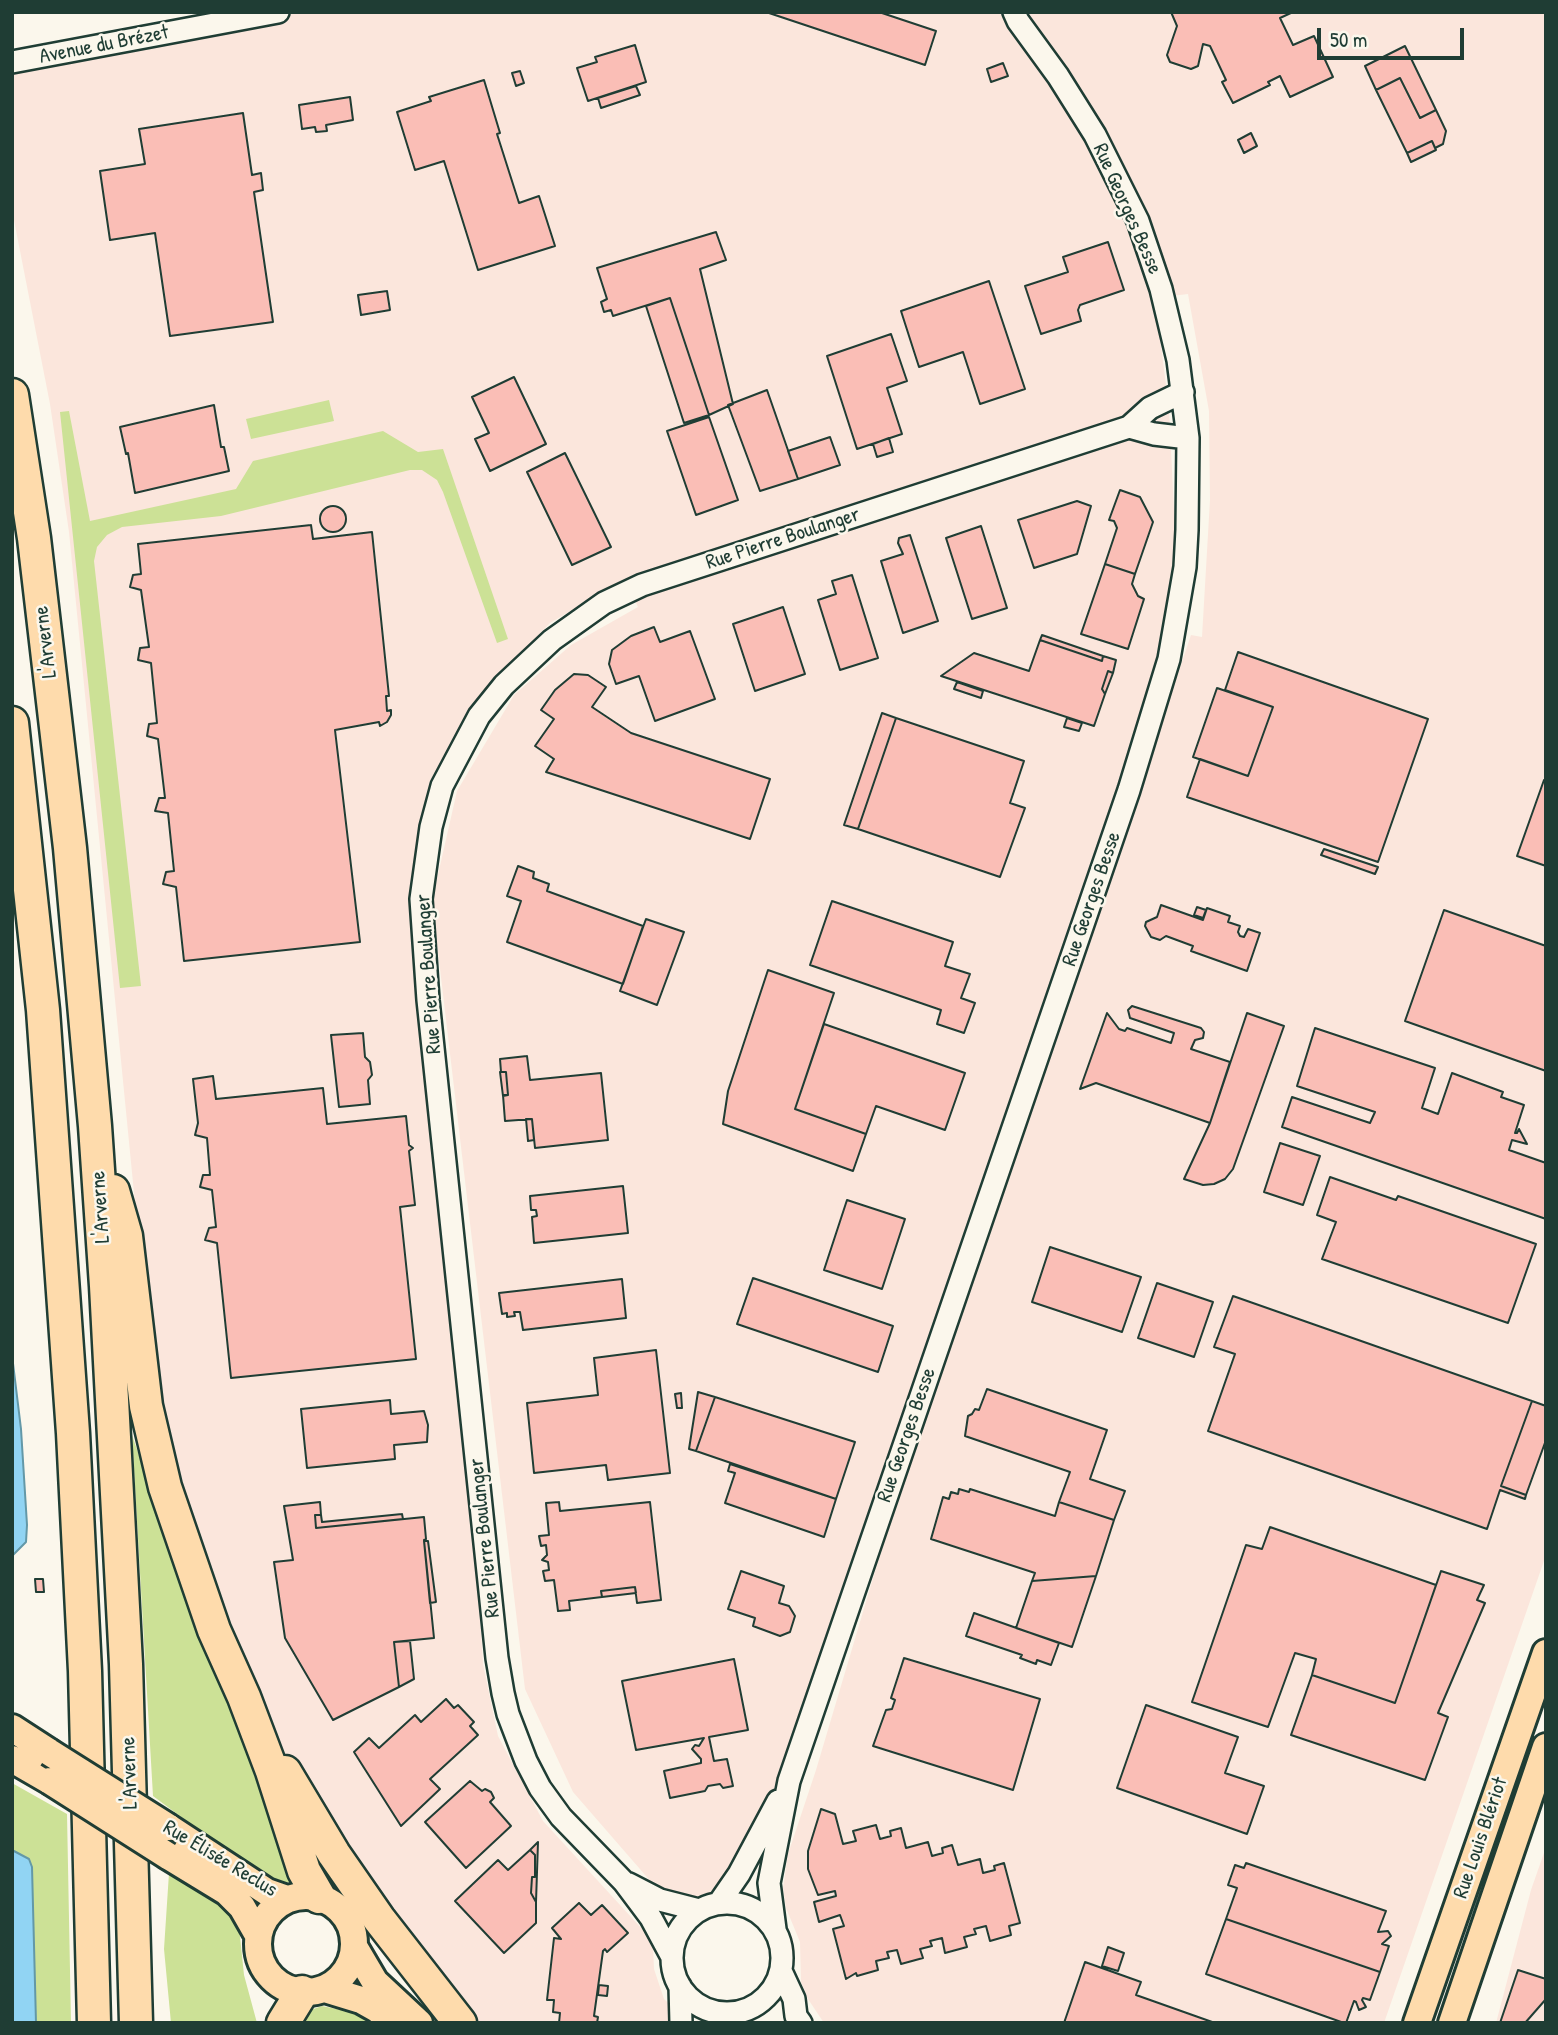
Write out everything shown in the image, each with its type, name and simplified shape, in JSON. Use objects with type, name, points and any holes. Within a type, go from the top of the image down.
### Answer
[{"type":"highway","name":"L'Arverne","points":[[12,395],[34,538],[70,848],[94,1126],[108,1312],[126,1664],[136,2023]]},
{"type":"highway","name":"L'Arverne","points":[[12,723],[43,1010],[73,1433],[85,1671],[94,2023]]},
{"type":"highway","points":[[94,1126],[126,1236],[146,1406],[165,1487],[214,1630],[272,1770],[304,1871],[319,1897]]},
{"type":"highway","points":[[244,1697],[290,1783],[334,1854],[379,1919],[460,2023]]},
{"type":"highway","points":[[283,2023],[313,1990]]},
{"type":"main road","name":"Rue Louis Blériot","points":[[1417,2023],[1546,1653]]},
{"type":"main road","name":"Rue Élisée Reclus","points":[[12,1728],[267,1892],[287,1899]]},
{"type":"main road","name":"Rue Louis Blériot","points":[[1452,2023],[1546,1747]]},
{"type":"main road","name":"Rue Élisée Reclus","points":[[12,1759],[227,1892],[242,1907],[258,1935]]},
{"type":"main road","points":[[396,2023],[377,2008],[361,2000],[313,1990],[286,1988],[272,1979],[263,1966],[258,1951],[258,1935],[273,1908],[287,1899],[303,1895],[319,1897],[335,1904],[346,1916],[353,1931],[355,1948],[375,1982],[419,2023]]},
{"type":"main road","points":[[313,1990],[336,1982],[345,1973],[355,1948]]},
{"type":"street","name":"Avenue du Brézet","points":[[12,62],[278,12]]},
{"type":"street","name":"Rue Georges Besse","points":[[775,1929],[769,1884],[789,1781],[1036,1065],[1156,706],[1172,647],[1185,567],[1188,438],[1172,330],[1158,278],[1138,221],[1077,105],[1012,15]]},
{"type":"street","name":"Rue Pierre Boulanger","points":[[672,1957],[651,1918],[624,1882],[561,1817],[540,1788],[522,1750],[503,1693],[430,1014],[421,899],[431,827],[442,786],[479,716],[504,685],[575,621],[604,603],[642,585],[1129,427],[1150,408],[1183,392]]},
{"type":"street","points":[[1129,427],[1154,434],[1188,438]]},
{"type":"street","name":"Rue Georges Besse","points":[[719,1903],[739,1874],[789,1781]]},
{"type":"street","name":"Rue Pierre Boulanger","points":[[624,1882],[660,1900],[699,1910]]},
{"type":"street","points":[[730,1902],[761,1913],[775,1929],[783,1950],[782,1971],[772,1990],[756,2005],[731,2018],[694,2002],[675,1977],[672,1957],[673,1946],[682,1925],[699,1910],[719,1903],[730,1902]]},
{"type":"street","points":[[756,2005],[799,2019],[782,1971]]},
{"type":"street","points":[[680,1986],[681,2023]]},
{"type":"shaded area","points":[[296,12],[1546,12],[1546,1555],[1384,2023],[824,2023],[808,1999],[801,1982],[800,1942],[786,1908],[783,1888],[788,1854],[879,1558],[1191,635],[1202,637],[1210,500],[1209,411],[1188,294],[1155,298],[1169,409],[1175,531],[1172,610],[1150,700],[902,1436],[736,1894],[719,1895],[679,1914],[573,1792],[525,1689],[432,901],[457,791],[514,695],[571,645],[638,607],[625,579],[550,623],[492,684],[436,783],[410,902],[471,1466],[483,1664],[498,1736],[543,1821],[643,1930],[653,1947],[654,1969],[664,1999],[684,2018],[696,2023],[471,2023],[341,1857],[277,1745],[222,1626],[165,1439],[142,1274],[69,532],[50,404],[12,210],[12,74]]},
{"type":"shaded area","points":[[1546,1847],[1546,2023],[1496,2023],[1531,1890]]},
{"type":"green space","points":[[329,400],[334,421],[251,439],[246,419]]},
{"type":"green space","points":[[69,411],[90,521],[236,489],[253,461],[383,431],[418,452],[443,449],[508,639],[497,643],[443,492],[437,480],[422,470],[410,470],[221,516],[122,527],[107,535],[97,547],[94,561],[141,986],[120,988],[60,412]]},
{"type":"green space","points":[[132,1435],[172,1552],[259,1763],[293,1882],[271,1884],[153,1796]]},
{"type":"green space","points":[[12,1783],[67,1814],[71,2023],[12,2023]]},
{"type":"green space","points":[[169,1873],[225,1908],[239,1927],[244,1975],[257,2023],[171,2023],[164,1949]]},
{"type":"green space","points":[[322,2006],[356,2013],[368,2023],[295,2023],[302,2013]]},
{"type":"water","points":[[12,1355],[21,1429],[27,1525],[26,1542],[12,1556]]},
{"type":"water","points":[[12,1850],[29,1859],[32,1867],[36,2023],[12,2023]]},
{"type":"building","points":[[766,12],[879,12],[936,31],[925,65]]},
{"type":"building","points":[[1171,12],[1293,12],[1280,18],[1293,45],[1314,36],[1333,77],[1290,97],[1280,76],[1268,82],[1270,85],[1233,103],[1222,82],[1226,80],[1210,46],[1203,44],[1198,66],[1191,69],[1170,62],[1167,55],[1177,26]]},
{"type":"building","points":[[635,45],[646,82],[588,101],[577,68],[597,62],[595,57]]},
{"type":"building","points":[[1405,46],[1436,110],[1420,118],[1400,78],[1376,90],[1365,66]]},
{"type":"building","points":[[1003,63],[1008,76],[991,82],[987,69]]},
{"type":"building","points":[[520,71],[524,83],[516,86],[512,73]]},
{"type":"building","points":[[1400,78],[1420,118],[1436,110],[1446,131],[1443,144],[1435,148],[1432,141],[1407,153],[1376,90]]},
{"type":"building","points":[[484,80],[500,133],[497,134],[519,203],[539,196],[555,246],[478,270],[444,161],[415,170],[397,112],[431,101],[429,97]]},
{"type":"building","points":[[636,86],[640,95],[601,108],[598,98]]},
{"type":"building","points":[[350,97],[353,120],[326,125],[327,131],[316,132],[315,127],[302,129],[299,105]]},
{"type":"building","points":[[243,113],[252,175],[261,173],[263,190],[254,192],[273,322],[170,336],[155,233],[110,240],[100,171],[145,164],[139,129]]},
{"type":"building","points":[[1251,133],[1257,146],[1244,153],[1238,140]]},
{"type":"building","points":[[1432,141],[1436,150],[1411,162],[1407,153]]},
{"type":"building","points":[[716,232],[726,260],[700,269],[733,404],[709,415],[670,298],[613,316],[611,310],[604,312],[601,302],[607,299],[597,268]]},
{"type":"building","points":[[1108,242],[1124,290],[1080,305],[1078,310],[1081,321],[1041,334],[1025,286],[1068,272],[1063,257]]},
{"type":"building","points":[[989,281],[1025,389],[980,404],[963,352],[919,367],[901,311]]},
{"type":"building","points":[[387,291],[390,310],[361,315],[358,295]]},
{"type":"building","points":[[670,298],[709,415],[684,423],[646,306]]},
{"type":"building","points":[[891,334],[907,381],[887,388],[902,434],[857,449],[827,356]]},
{"type":"building","points":[[514,377],[546,444],[490,471],[475,439],[489,433],[472,397]]},
{"type":"building","points":[[767,390],[798,479],[760,491],[728,405]]},
{"type":"building","points":[[214,405],[221,447],[224,447],[229,471],[135,493],[120,427]]},
{"type":"building","points":[[709,417],[738,500],[696,515],[667,431]]},
{"type":"building","points":[[830,437],[840,465],[798,479],[788,451]]},
{"type":"building","points":[[889,438],[893,452],[877,457],[873,444]]},
{"type":"building","points":[[565,453],[611,547],[572,565],[527,472]]},
{"type":"building","points":[[1120,490],[1140,497],[1153,522],[1135,574],[1105,564],[1117,528],[1114,521],[1109,520]]},
{"type":"building","points":[[1077,501],[1091,506],[1077,554],[1034,568],[1018,520]]},
{"type":"building","points":[[333,506],[342,510],[346,519],[342,528],[333,532],[324,528],[320,519],[324,510]]},
{"type":"building","points":[[311,525],[313,539],[372,532],[389,696],[386,696],[387,711],[391,710],[391,715],[387,722],[380,726],[379,722],[335,730],[360,942],[184,961],[176,887],[163,884],[166,872],[174,871],[168,813],[155,811],[159,798],[165,798],[158,739],[147,736],[149,724],[157,723],[151,663],[138,660],[140,648],[149,647],[141,590],[130,587],[133,575],[141,574],[138,544]]},
{"type":"building","points":[[981,526],[1007,608],[972,619],[946,538]]},
{"type":"building","points":[[910,535],[938,621],[903,633],[881,561],[903,554],[898,543],[899,538]]},
{"type":"building","points":[[1105,564],[1135,574],[1132,584],[1138,596],[1144,599],[1128,649],[1081,634]]},
{"type":"building","points":[[852,575],[878,658],[840,670],[818,600],[836,594],[832,581]]},
{"type":"building","points":[[783,607],[805,674],[755,691],[733,624]]},
{"type":"building","points":[[654,627],[660,642],[690,631],[715,699],[655,721],[639,676],[616,684],[609,664],[612,650],[631,636]]},
{"type":"building","points":[[1042,635],[1103,656],[1102,661],[1040,640]]},
{"type":"building","points":[[1040,640],[1102,661],[1103,656],[1116,660],[1113,673],[1108,671],[1102,689],[1105,694],[1094,726],[941,676],[974,653],[1029,671]]},
{"type":"building","points":[[1238,652],[1428,719],[1378,862],[1187,797],[1200,759],[1248,776],[1273,707],[1225,690]]},
{"type":"building","points":[[1108,671],[1113,673],[1105,694],[1102,689]]},
{"type":"building","points":[[574,674],[588,675],[606,687],[592,707],[631,733],[770,779],[750,839],[546,772],[554,759],[535,746],[554,719],[541,710],[555,690]]},
{"type":"building","points":[[957,682],[983,691],[981,698],[954,689]]},
{"type":"building","points":[[1217,688],[1273,707],[1248,776],[1193,757]]},
{"type":"building","points":[[882,713],[896,718],[858,829],[844,825]]},
{"type":"building","points":[[896,718],[1024,761],[1010,803],[1025,808],[1000,877],[858,829]]},
{"type":"building","points":[[1067,718],[1082,723],[1079,731],[1064,727]]},
{"type":"building","points":[[1544,780],[1546,781],[1546,866],[1517,856]]},
{"type":"building","points":[[1324,849],[1378,867],[1375,874],[1321,855]]},
{"type":"building","points":[[518,866],[534,872],[533,878],[549,884],[547,891],[643,926],[623,984],[507,942],[521,901],[507,896]]},
{"type":"building","points":[[832,901],[953,942],[945,966],[970,974],[961,998],[975,1003],[964,1033],[937,1024],[941,1010],[810,965]]},
{"type":"building","points":[[1161,905],[1203,920],[1207,908],[1230,916],[1228,922],[1240,926],[1240,936],[1244,937],[1248,929],[1260,933],[1247,971],[1191,951],[1193,946],[1166,936],[1160,940],[1151,937],[1145,926],[1146,922],[1157,917]]},
{"type":"building","points":[[1197,907],[1206,910],[1203,918],[1194,915]]},
{"type":"building","points":[[1444,910],[1546,946],[1546,1071],[1405,1021]]},
{"type":"building","points":[[646,919],[684,932],[657,1005],[620,991]]},
{"type":"building","points":[[768,970],[834,993],[795,1109],[866,1134],[853,1171],[723,1124],[728,1091]]},
{"type":"building","points":[[1132,1006],[1201,1028],[1204,1032],[1203,1038],[1195,1040],[1191,1049],[1230,1062],[1210,1123],[1096,1083],[1080,1089],[1107,1013],[1119,1029],[1125,1031],[1127,1028],[1171,1043],[1174,1033],[1130,1018],[1128,1010]]},
{"type":"building","points":[[1247,1013],[1284,1026],[1233,1169],[1225,1179],[1214,1184],[1203,1185],[1184,1179],[1210,1123]]},
{"type":"building","points":[[824,1024],[965,1073],[945,1130],[876,1106],[866,1134],[795,1109]]},
{"type":"building","points":[[1315,1028],[1435,1068],[1422,1108],[1438,1114],[1452,1073],[1503,1092],[1501,1097],[1524,1105],[1515,1133],[1519,1129],[1527,1144],[1512,1140],[1509,1150],[1546,1163],[1546,1219],[1282,1127],[1292,1097],[1370,1123],[1375,1112],[1297,1086]]},
{"type":"building","points":[[363,1033],[365,1057],[370,1062],[372,1075],[368,1080],[370,1104],[339,1107],[331,1035]]},
{"type":"building","points":[[527,1056],[530,1080],[601,1073],[608,1140],[535,1148],[532,1119],[505,1121],[503,1095],[508,1095],[506,1072],[501,1072],[500,1059]]},
{"type":"building","points":[[500,1072],[506,1072],[508,1095],[503,1096]]},
{"type":"building","points":[[213,1076],[216,1099],[323,1088],[327,1124],[406,1116],[409,1145],[413,1148],[409,1151],[415,1205],[400,1207],[416,1359],[231,1378],[217,1243],[205,1240],[209,1228],[216,1227],[212,1190],[200,1187],[203,1175],[210,1175],[207,1138],[195,1135],[198,1123],[193,1079]]},
{"type":"building","points":[[526,1119],[532,1119],[534,1140],[528,1141]]},
{"type":"building","points":[[1280,1143],[1320,1156],[1303,1205],[1264,1192]]},
{"type":"building","points":[[1330,1177],[1396,1200],[1398,1196],[1536,1244],[1508,1323],[1322,1259],[1336,1222],[1317,1215]]},
{"type":"building","points":[[623,1186],[628,1233],[534,1243],[532,1217],[537,1216],[536,1210],[531,1210],[530,1196]]},
{"type":"building","points":[[847,1200],[905,1219],[882,1289],[824,1270]]},
{"type":"building","points":[[1050,1247],[1141,1277],[1122,1332],[1032,1302]]},
{"type":"building","points":[[753,1278],[893,1326],[878,1372],[737,1324]]},
{"type":"building","points":[[622,1279],[626,1318],[523,1330],[520,1312],[514,1312],[515,1316],[507,1317],[507,1313],[502,1314],[499,1293]]},
{"type":"building","points":[[1157,1283],[1213,1302],[1194,1357],[1138,1338]]},
{"type":"building","points":[[1233,1296],[1532,1401],[1501,1486],[1526,1495],[1525,1499],[1500,1490],[1487,1529],[1208,1431],[1235,1354],[1214,1347]]},
{"type":"building","points":[[656,1350],[670,1473],[608,1480],[606,1465],[534,1473],[527,1403],[598,1395],[594,1358]]},
{"type":"building","points":[[987,1389],[1107,1430],[1090,1479],[1125,1491],[1114,1520],[1059,1502],[1070,1472],[965,1436],[968,1416],[975,1409],[979,1410]]},
{"type":"building","points":[[698,1392],[715,1397],[696,1451],[689,1449]]},
{"type":"building","points":[[681,1393],[682,1408],[677,1408],[675,1394]]},
{"type":"building","points":[[715,1397],[855,1442],[836,1499],[696,1451]]},
{"type":"building","points":[[390,1400],[391,1414],[424,1411],[428,1425],[427,1442],[394,1445],[395,1459],[307,1468],[301,1409]]},
{"type":"building","points":[[1532,1401],[1546,1406],[1546,1440],[1526,1495],[1501,1486]]},
{"type":"building","points":[[730,1464],[836,1499],[824,1537],[725,1503],[735,1473],[728,1471]]},
{"type":"building","points":[[959,1489],[969,1492],[970,1489],[1055,1516],[1059,1502],[1114,1520],[1096,1576],[1032,1581],[1035,1573],[931,1539],[943,1497],[949,1499],[951,1492],[958,1494]]},
{"type":"building","points":[[320,1502],[321,1515],[315,1515],[316,1528],[424,1517],[434,1638],[394,1642],[399,1687],[333,1720],[285,1638],[274,1562],[293,1560],[284,1506]]},
{"type":"building","points":[[559,1502],[560,1511],[650,1502],[661,1600],[637,1603],[635,1587],[601,1591],[602,1597],[569,1601],[570,1610],[558,1611],[554,1580],[545,1581],[543,1571],[549,1570],[548,1562],[542,1560],[547,1555],[546,1545],[541,1546],[539,1536],[549,1535],[546,1503]]},
{"type":"building","points":[[402,1514],[403,1519],[316,1528],[315,1515],[321,1515],[322,1522]]},
{"type":"building","points":[[1270,1527],[1436,1585],[1395,1703],[1312,1675],[1316,1659],[1295,1653],[1268,1727],[1192,1702],[1246,1545],[1262,1549]]},
{"type":"building","points":[[424,1541],[428,1541],[436,1602],[430,1603]]},
{"type":"building","points":[[741,1571],[784,1586],[779,1603],[789,1606],[795,1616],[790,1632],[780,1636],[753,1626],[755,1618],[728,1609]]},
{"type":"building","points":[[1441,1571],[1484,1585],[1477,1600],[1485,1603],[1438,1713],[1448,1717],[1425,1780],[1291,1735],[1312,1675],[1395,1703]]},
{"type":"building","points":[[1096,1576],[1072,1647],[1016,1628],[1032,1581]]},
{"type":"building","points":[[35,1579],[43,1579],[44,1592],[36,1592]]},
{"type":"building","points":[[635,1587],[636,1593],[602,1597],[601,1591]]},
{"type":"building","points":[[974,1613],[1059,1643],[1051,1665],[1037,1660],[1036,1664],[1020,1658],[1022,1655],[966,1636]]},
{"type":"building","points":[[410,1641],[414,1679],[399,1687],[394,1642]]},
{"type":"building","points":[[904,1658],[1040,1699],[1013,1790],[873,1746],[886,1710],[892,1709],[895,1700],[891,1698]]},
{"type":"building","points":[[734,1659],[748,1730],[709,1737],[714,1761],[727,1759],[733,1786],[708,1786],[705,1791],[670,1798],[664,1771],[701,1763],[701,1759],[692,1749],[695,1745],[699,1746],[704,1738],[636,1750],[622,1681]]},
{"type":"building","points":[[446,1699],[454,1708],[458,1705],[474,1722],[470,1726],[478,1735],[430,1779],[440,1789],[401,1826],[354,1752],[369,1738],[379,1748],[415,1715],[421,1722]]},
{"type":"building","points":[[1146,1705],[1238,1737],[1225,1773],[1264,1786],[1247,1834],[1117,1788]]},
{"type":"building","points":[[470,1781],[482,1791],[485,1789],[491,1792],[494,1798],[490,1802],[511,1826],[466,1868],[425,1822]]},
{"type":"building","points":[[821,1809],[835,1814],[843,1844],[856,1841],[853,1831],[876,1825],[880,1839],[891,1836],[890,1831],[901,1828],[906,1848],[928,1842],[932,1856],[943,1853],[942,1848],[952,1845],[958,1865],[980,1859],[983,1873],[995,1870],[994,1866],[1004,1863],[1020,1923],[1009,1926],[1011,1935],[990,1941],[986,1926],[974,1929],[976,1934],[964,1937],[967,1947],[945,1953],[942,1938],[930,1941],[932,1946],[920,1949],[923,1958],[901,1964],[897,1950],[887,1952],[889,1958],[876,1961],[878,1970],[857,1976],[856,1973],[846,1979],[833,1929],[844,1926],[840,1915],[819,1922],[814,1902],[836,1896],[835,1891],[818,1895],[808,1869],[808,1851]]},
{"type":"building","points":[[538,1842],[536,1902],[531,1893],[532,1877],[535,1877],[535,1855],[530,1850]]},
{"type":"building","points":[[530,1850],[535,1855],[535,1877],[532,1877],[531,1893],[536,1902],[536,1923],[504,1953],[455,1901],[498,1860],[508,1870]]},
{"type":"building","points":[[1246,1863],[1386,1911],[1378,1932],[1388,1931],[1391,1936],[1382,1944],[1389,1946],[1380,1972],[1226,1919],[1237,1888],[1228,1885],[1235,1865],[1244,1868]]},
{"type":"building","points":[[579,1903],[591,1915],[602,1905],[628,1933],[607,1952],[605,1949],[603,1951],[594,2016],[598,2017],[597,2023],[559,2023],[560,2013],[553,2012],[554,2000],[547,2000],[554,1938],[561,1939],[552,1928]]},
{"type":"building","points":[[1226,1919],[1380,1972],[1370,2000],[1362,2000],[1366,2007],[1359,2010],[1354,2001],[1344,2023],[1206,1974]]},
{"type":"building","points":[[1108,1947],[1124,1953],[1118,1971],[1102,1966]]},
{"type":"building","points":[[1085,1962],[1141,1982],[1136,1995],[1215,2023],[1064,2023]]},
{"type":"building","points":[[1518,1970],[1546,1979],[1546,1999],[1525,2023],[1500,2023]]},
{"type":"building","points":[[599,1985],[608,1986],[607,1996],[598,1995]]}]
